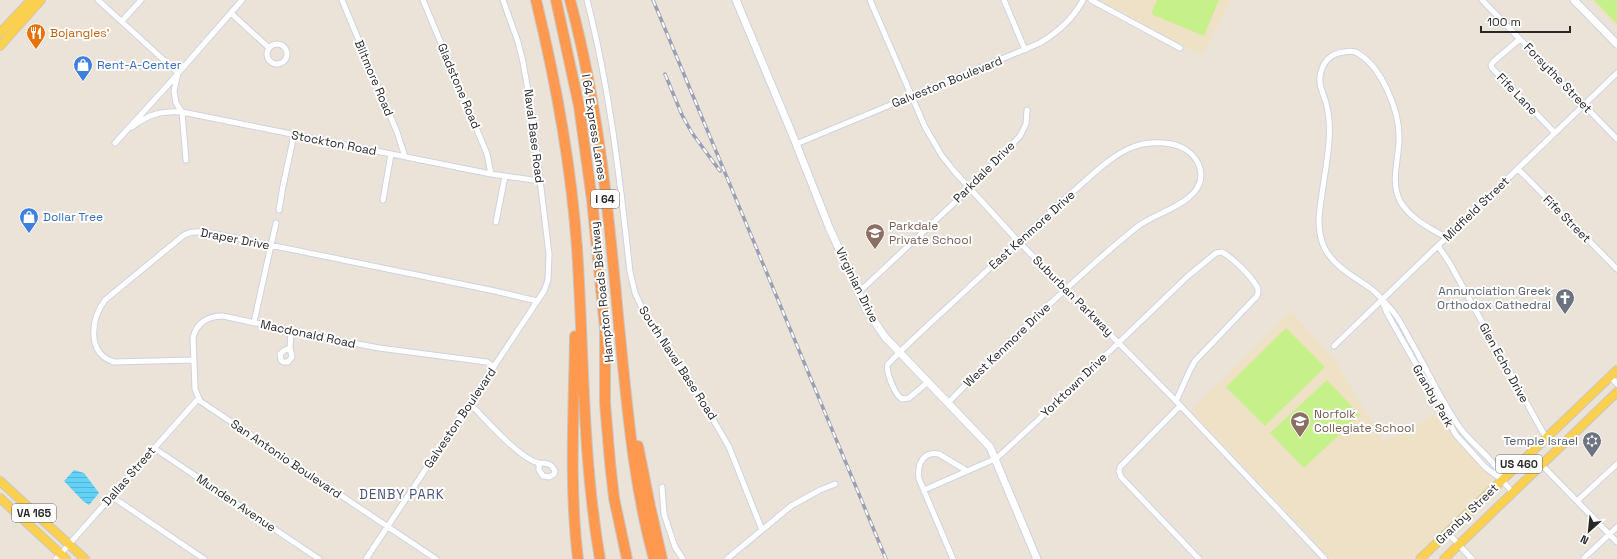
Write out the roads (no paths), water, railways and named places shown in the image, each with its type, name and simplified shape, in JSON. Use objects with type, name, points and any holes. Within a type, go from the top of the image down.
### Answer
[{"type":"highway","name":"Hampton Roads Beltway","points":[[536,0],[560,110],[577,246],[589,479],[600,559]]},
{"type":"highway","name":"I 64 Express Lanes","points":[[556,0],[578,99],[595,231],[602,307]]},
{"type":"highway","name":"Hampton Roads Beltway","points":[[570,0],[583,53],[597,138],[606,204],[636,477],[654,559]]},
{"type":"highway","points":[[567,159],[568,204],[575,293],[573,470],[574,512],[578,559]]},
{"type":"highway","points":[[602,307],[602,358],[606,460],[612,510],[621,559]]},
{"type":"highway","points":[[602,307],[605,328],[606,403],[610,462],[614,498],[627,559]]},
{"type":"highway","points":[[627,401],[642,462],[655,533],[662,559]]},
{"type":"highway","points":[[585,413],[594,457],[600,523],[607,559]]},
{"type":"main road","points":[[0,33],[31,0]]},
{"type":"main road","points":[[0,46],[41,0]]},
{"type":"main road","name":"Granby Street","points":[[1420,559],[1617,370]]},
{"type":"main road","name":"Granby Street","points":[[1444,559],[1617,392]]},
{"type":"main road","name":"VA 165","points":[[0,481],[85,559]]},
{"type":"main road","name":"VA 165","points":[[0,498],[60,557]]},
{"type":"street","points":[[98,0],[178,73]]},
{"type":"street","points":[[122,21],[141,0]]},
{"type":"street","points":[[115,144],[242,0]]},
{"type":"street","name":"Biltmore Road","points":[[342,0],[397,132],[405,157]]},
{"type":"street","name":"Gladstone Road","points":[[423,0],[487,154],[491,174]]},
{"type":"street","name":"Naval Base Road","points":[[503,0],[517,36],[532,114],[549,254],[549,275]]},
{"type":"street","name":"South Naval Base Road","points":[[587,0],[602,68],[613,129],[630,272],[635,293],[644,312],[699,395],[729,447],[762,530]]},
{"type":"street","name":"Virginian Drive","points":[[736,0],[829,227],[858,293],[877,327],[899,352],[987,442],[1036,559]]},
{"type":"street","name":"Suburban Parkway","points":[[870,0],[911,97],[932,140],[954,171],[1018,241],[1176,401],[1325,559]]},
{"type":"street","points":[[1004,0],[1025,50]]},
{"type":"street","name":"Galveston Boulevard","points":[[796,144],[1040,43],[1057,32],[1073,16],[1084,0]]},
{"type":"street","points":[[1091,0],[1180,48]]},
{"type":"street","name":"Forsythe Street","points":[[1482,0],[1617,139]]},
{"type":"street","points":[[1574,0],[1617,44]]},
{"type":"street","points":[[231,13],[269,48]]},
{"type":"street","name":"Fife Lane","points":[[1520,39],[1494,61],[1491,65],[1492,68],[1555,133]]},
{"type":"street","name":"Granby Park","points":[[1447,238],[1414,218],[1399,200],[1395,182],[1400,138],[1397,119],[1387,90],[1379,75],[1367,60],[1358,53],[1342,52],[1332,56],[1323,66],[1320,84],[1327,106],[1329,123],[1329,145],[1318,225],[1326,250],[1338,266],[1372,289],[1382,300],[1387,313],[1452,429],[1485,467],[1502,480],[1513,493]]},
{"type":"street","points":[[178,73],[174,91],[176,103],[182,112],[186,160]]},
{"type":"street","name":"Midfield Street","points":[[1334,346],[1617,73]]},
{"type":"street","name":"Parkdale Drive","points":[[858,293],[969,189],[1020,136],[1026,124],[1027,110]]},
{"type":"street","name":"Stockton Road","points":[[132,126],[153,114],[182,112],[491,174],[540,181]]},
{"type":"street","points":[[279,210],[294,135]]},
{"type":"street","name":"East Kenmore Drive","points":[[928,382],[909,398],[900,398],[887,371],[888,364],[1018,241],[1101,168],[1131,147],[1153,143],[1181,147]]},
{"type":"street","name":"West Kenmore Drive","points":[[948,403],[973,376],[1137,226],[1193,194],[1199,184],[1200,170],[1194,157],[1181,147]]},
{"type":"street","points":[[383,200],[391,154]]},
{"type":"street","name":"Fife Street","points":[[1518,169],[1617,269]]},
{"type":"street","points":[[496,222],[505,176]]},
{"type":"street","points":[[254,322],[276,223]]},
{"type":"street","name":"Draper Drive","points":[[193,360],[118,362],[104,358],[96,348],[94,336],[96,319],[101,306],[111,295],[188,233],[198,231],[495,291],[537,301]]},
{"type":"street","name":"Glen Echo Drive","points":[[1438,246],[1449,262],[1546,438]]},
{"type":"street","name":"Yorktown Drive","points":[[924,490],[995,459],[1036,422],[1188,276],[1216,253],[1224,253],[1238,264],[1257,286],[1258,292],[1256,298],[1195,362],[1176,401]]},
{"type":"street","name":"Galveston Boulevard","points":[[366,559],[537,301],[546,286],[549,275]]},
{"type":"street","name":"Macdonald Road","points":[[198,399],[195,390],[193,360],[194,332],[205,320],[217,316],[398,351],[481,361],[494,367]]},
{"type":"street","points":[[290,348],[291,331]]},
{"type":"street","points":[[1610,376],[1617,384]]},
{"type":"street","name":"Dallas Street","points":[[60,557],[68,545],[198,399]]},
{"type":"street","name":"San Antonio Boulevard","points":[[198,399],[436,559]]},
{"type":"street","points":[[470,404],[513,447],[534,462],[538,463]]},
{"type":"street","points":[[1180,406],[1120,467],[1119,474],[1199,559]]},
{"type":"street","name":"Munden Avenue","points":[[154,448],[319,559]]},
{"type":"street","points":[[953,559],[919,479],[918,467],[920,462],[931,453],[939,454],[967,471]]},
{"type":"street","points":[[1530,453],[1617,542]]},
{"type":"street","points":[[1578,501],[1617,464]]},
{"type":"street","points":[[727,559],[791,506],[820,490],[835,484]]},
{"type":"street","points":[[662,487],[664,514],[675,547],[683,559]]},
{"type":"street","points":[[111,496],[204,559]]},
{"type":"street","points":[[1584,558],[1617,527]]},
{"type":"street","points":[[1448,533],[1472,559]]},
{"type":"water","points":[[74,470],[84,473],[99,493],[89,505],[83,501],[64,481]]},
{"type":"railway","points":[[653,0],[886,559]]},
{"type":"railway","points":[[665,74],[682,115],[692,133],[720,171]]},
{"type":"place","name":"Bojangles'","points":[[36,50]]},
{"type":"place","name":"Rent-A-Center","points":[[83,82]]},
{"type":"place","name":"Dollar Tree","points":[[29,234]]},
{"type":"place","name":"Parkdale Private School","points":[[875,250]]},
{"type":"place","name":"Annunciation Greek Orthodox Cathedral","points":[[1565,315]]},
{"type":"place","name":"Norfolk Collegiate School","points":[[1300,438]]},
{"type":"place","name":"Temple Israel","points":[[1592,458]]},
{"type":"district","name":"DENBY PARK","points":[[402,494]]}]
